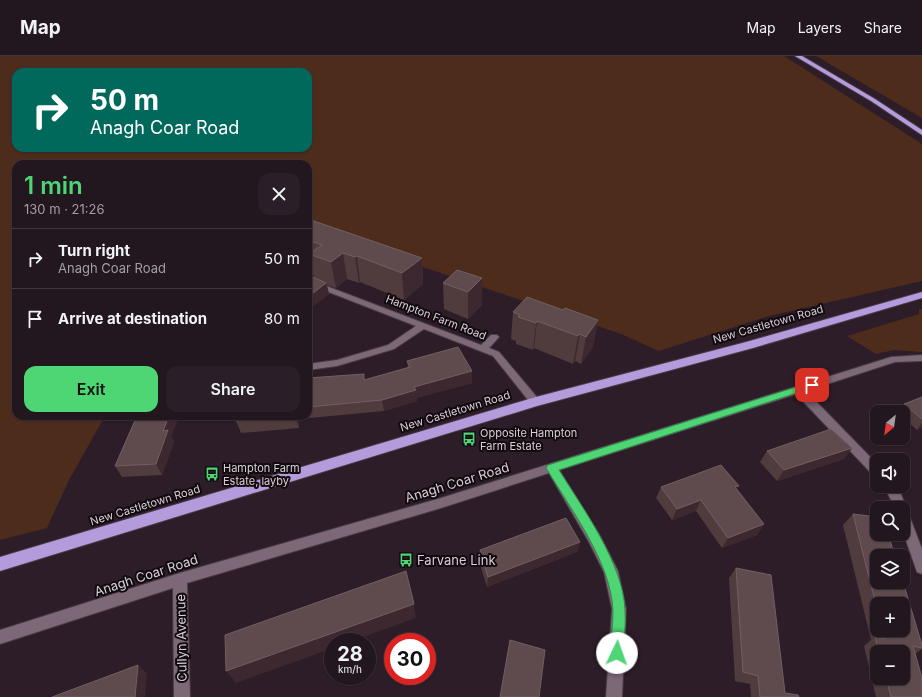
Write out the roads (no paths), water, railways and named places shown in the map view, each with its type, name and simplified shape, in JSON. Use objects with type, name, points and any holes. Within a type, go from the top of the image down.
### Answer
[{"type":"highway","points":[[798,56],[873,100],[922,133]]},
{"type":"highway","name":"New Castletown Road","points":[[0,564],[536,402],[749,345],[922,295]]},
{"type":"street","name":"Hampton Farm Road","points":[[312,282],[496,354],[536,402]]},
{"type":"street","points":[[312,366],[337,363],[391,347],[424,325]]},
{"type":"street","points":[[484,349],[494,338]]},
{"type":"street","name":"Anagh Coar Road","points":[[0,637],[180,579],[441,503],[894,359],[922,358]]},
{"type":"street","points":[[798,390],[870,465]]},
{"type":"street","points":[[552,468],[594,538],[611,571],[619,609],[614,697]]},
{"type":"street","points":[[910,534],[922,568]]},
{"type":"street","name":"Cullyn Avenue","points":[[180,579],[182,697]]},
{"type":"place","name":"Opposite Hampton Farm Estate","points":[[469,439]]},
{"type":"place","name":"Hampton Farm Estate, layby","points":[[212,474]]},
{"type":"place","name":"Farvane Link","points":[[406,560]]}]
